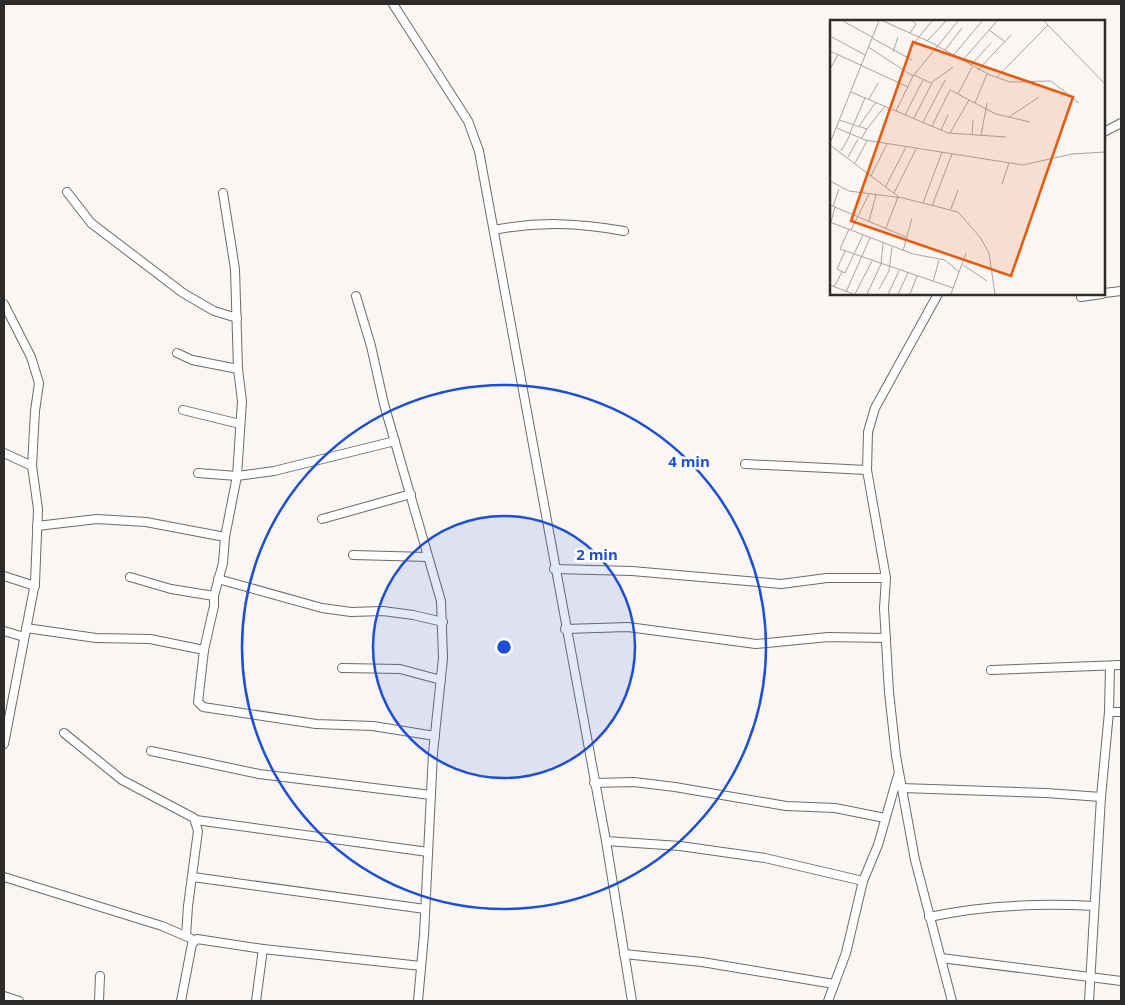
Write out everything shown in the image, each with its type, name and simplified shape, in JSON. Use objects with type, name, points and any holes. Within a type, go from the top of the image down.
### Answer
[{"type":"street","points":[[393,4],[468,121],[479,151],[565,630],[606,842],[632,1001]]},
{"type":"street","points":[[1105,131],[1121,123]]},
{"type":"street","points":[[67,192],[91,223],[183,293],[214,311],[237,318]]},
{"type":"street","points":[[223,193],[235,269],[238,369],[242,400],[236,476],[225,537],[223,563],[214,596],[214,606],[204,650],[198,702],[203,707],[316,724],[373,726],[435,736]]},
{"type":"street","points":[[494,230],[518,225],[554,222],[624,231]]},
{"type":"street","points":[[1105,294],[1121,291]]},
{"type":"street","points":[[937,295],[875,408],[868,432],[868,470],[886,578],[886,638],[889,692],[899,771],[915,860],[952,1001]]},
{"type":"street","points":[[1081,297],[1096,295]]},
{"type":"street","points":[[356,296],[372,346],[395,441],[442,601],[441,680],[435,736],[418,1001]]},
{"type":"street","points":[[4,304],[31,357],[39,383],[35,411],[32,466],[38,510],[35,586],[4,744]]},
{"type":"street","points":[[177,353],[192,360],[238,369]]},
{"type":"street","points":[[183,410],[240,424]]},
{"type":"street","points":[[198,473],[236,476],[306,464],[395,441]]},
{"type":"street","points":[[4,453],[32,466]]},
{"type":"street","points":[[745,464],[868,470]]},
{"type":"street","points":[[322,519],[410,494]]},
{"type":"street","points":[[37,526],[96,519],[146,522],[225,537]]},
{"type":"street","points":[[353,555],[428,557]]},
{"type":"street","points":[[554,569],[632,570],[781,584],[826,578],[886,578]]},
{"type":"street","points":[[4,576],[35,586]]},
{"type":"street","points":[[130,577],[171,589],[214,596]]},
{"type":"street","points":[[218,579],[322,608],[351,612],[383,611],[443,622]]},
{"type":"street","points":[[565,630],[628,627],[756,644],[828,637],[886,638]]},
{"type":"street","points":[[26,628],[96,638],[150,639],[204,650]]},
{"type":"street","points":[[4,631],[24,637]]},
{"type":"street","points":[[992,670],[1121,665]]},
{"type":"street","points":[[1089,1001],[1101,797],[1109,712],[1110,666]]},
{"type":"street","points":[[342,668],[400,669],[441,680]]},
{"type":"street","points":[[4,692],[13,695]]},
{"type":"street","points":[[1109,712],[1121,712]]},
{"type":"street","points":[[64,733],[122,780],[196,820],[428,852]]},
{"type":"street","points":[[151,751],[259,774],[431,795]]},
{"type":"street","points":[[828,1001],[846,953],[863,881],[878,845],[899,771]]},
{"type":"street","points":[[594,783],[634,782],[660,785],[786,806],[835,808],[885,818]]},
{"type":"street","points":[[902,788],[1046,792],[1101,797]]},
{"type":"street","points":[[181,1001],[190,938],[188,906],[198,831],[196,820]]},
{"type":"street","points":[[606,842],[680,846],[765,858],[863,881]]},
{"type":"street","points":[[4,877],[162,926],[190,938],[263,949],[421,966]]},
{"type":"street","points":[[193,877],[425,909]]},
{"type":"street","points":[[929,917],[985,907],[1041,903],[1094,906]]},
{"type":"street","points":[[256,1001],[263,949]]},
{"type":"street","points":[[624,954],[702,962],[834,984]]},
{"type":"street","points":[[941,958],[1121,981]]},
{"type":"street","points":[[99,1001],[100,976]]},
{"type":"street","points":[[4,996],[19,1001]]}]
